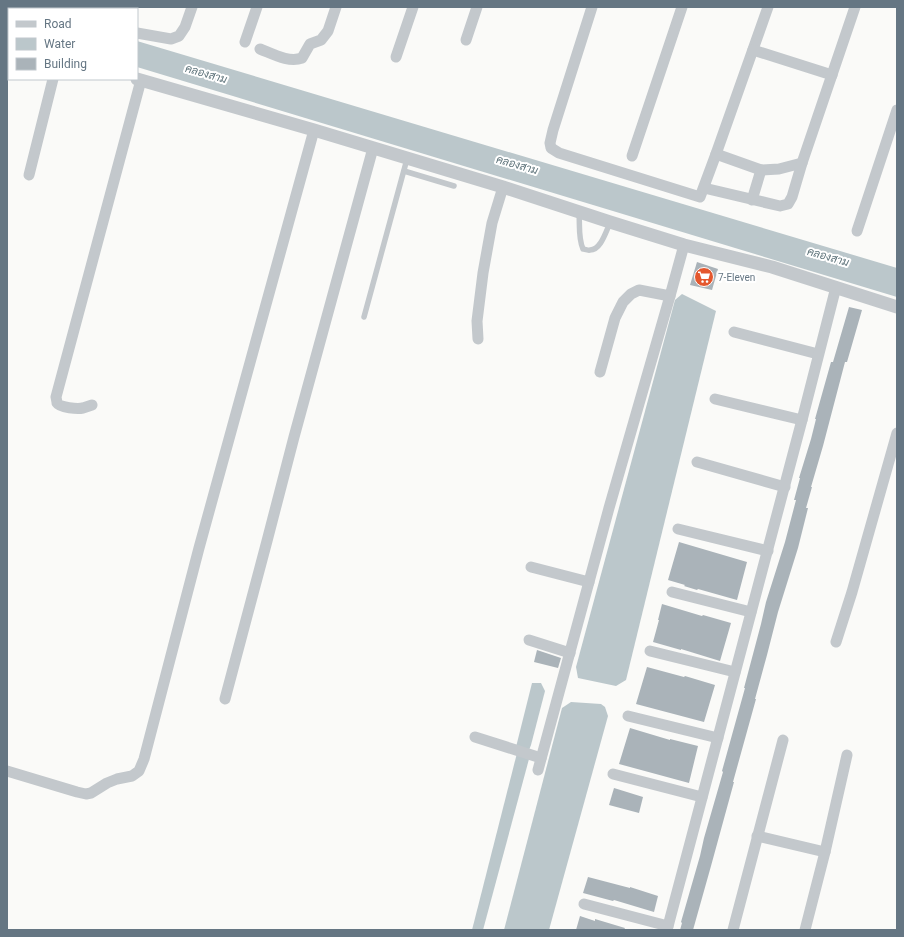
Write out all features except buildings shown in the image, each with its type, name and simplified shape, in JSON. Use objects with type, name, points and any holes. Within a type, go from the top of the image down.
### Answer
[{"type":"street","points":[[138,33],[171,40],[179,36],[185,27],[192,7]]},
{"type":"street","points":[[245,42],[257,7]]},
{"type":"street","points":[[260,49],[291,60],[302,58],[310,44],[321,40],[328,31],[336,7]]},
{"type":"street","points":[[396,57],[413,7]]},
{"type":"street","points":[[466,40],[477,7]]},
{"type":"street","points":[[592,7],[553,130],[550,143],[551,148],[559,153],[700,197],[768,7]]},
{"type":"street","points":[[632,156],[682,7]]},
{"type":"street","points":[[704,188],[780,206],[788,204],[792,197],[802,163],[855,7]]},
{"type":"street","points":[[753,50],[832,75]]},
{"type":"street","points":[[28,175],[53,80]]},
{"type":"street","points":[[92,405],[77,409],[62,406],[57,403],[56,397],[139,80],[314,130],[503,187],[684,245],[772,267],[897,307]]},
{"type":"street","points":[[857,231],[897,110]]},
{"type":"street","points":[[7,771],[86,794],[91,793],[107,783],[117,779],[132,776],[139,771],[144,759],[199,548],[314,130]]},
{"type":"street","points":[[225,699],[294,437],[373,148]]},
{"type":"street","points":[[716,154],[761,170],[779,169],[802,163]]},
{"type":"street","points":[[752,200],[761,170]]},
{"type":"street","points":[[478,339],[477,321],[482,274],[492,223],[503,187]]},
{"type":"street","points":[[538,770],[609,508],[684,245]]},
{"type":"street","points":[[584,904],[668,928],[785,487],[836,287]]},
{"type":"street","points":[[600,372],[615,318],[623,302],[631,294],[639,290],[670,296]]},
{"type":"street","points":[[734,332],[818,354]]},
{"type":"street","points":[[715,398],[802,420]]},
{"type":"street","points":[[836,642],[897,433]]},
{"type":"street","points":[[697,462],[785,487]]},
{"type":"street","points":[[678,529],[768,551]]},
{"type":"street","points":[[531,567],[589,582]]},
{"type":"street","points":[[672,592],[751,612]]},
{"type":"street","points":[[529,640],[570,653]]},
{"type":"street","points":[[650,651],[735,672]]},
{"type":"street","points":[[628,716],[718,738]]},
{"type":"street","points":[[475,737],[541,758]]},
{"type":"street","points":[[732,930],[783,740]]},
{"type":"street","points":[[805,930],[825,852],[847,755]]},
{"type":"street","points":[[613,774],[702,797]]},
{"type":"street","points":[[758,836],[825,852]]},
{"type":"lane","points":[[364,317],[407,158]]},
{"type":"lane","points":[[404,171],[454,186]]},
{"type":"lane","points":[[579,212],[581,244],[584,249],[590,251],[601,243],[610,222]]},
{"type":"water","name":"คลองสาม","points":[[138,41],[897,268],[897,297],[138,67]]},
{"type":"water","points":[[682,294],[716,311],[626,680],[616,686],[578,678],[576,667],[675,300]]},
{"type":"water","points":[[532,683],[541,683],[545,691],[529,750],[516,747]]},
{"type":"water","points":[[571,702],[601,704],[605,707],[608,716],[549,930],[504,930],[562,708]]},
{"type":"water","points":[[517,753],[529,759],[483,930],[472,930]]},
{"type":"place","name":"7-Eleven","points":[[704,277]]}]
